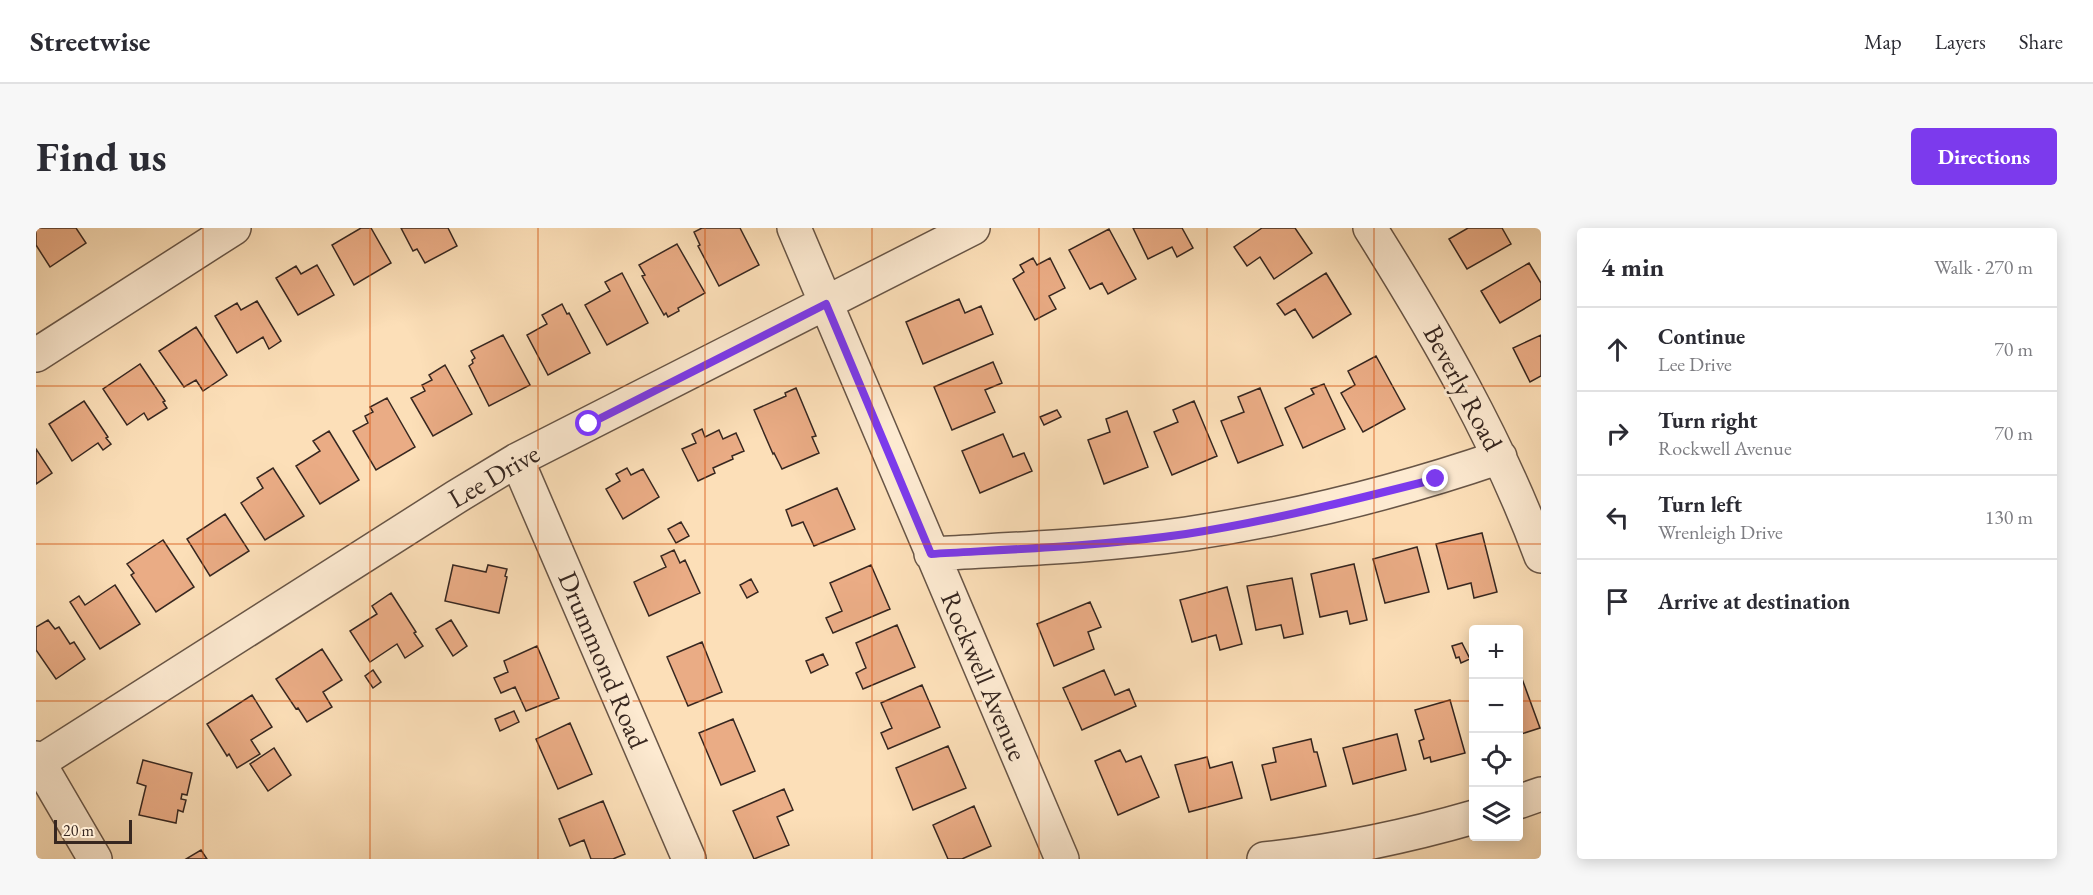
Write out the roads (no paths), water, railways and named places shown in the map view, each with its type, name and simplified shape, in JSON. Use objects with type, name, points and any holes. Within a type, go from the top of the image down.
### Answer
[{"type":"street","points":[[36,355],[234,228]]},
{"type":"street","name":"Rockwell Avenue","points":[[794,228],[1062,859]]},
{"type":"street","name":"Lee Drive","points":[[37,760],[517,460],[973,228]]},
{"type":"street","name":"Beverly Road","points":[[1370,228],[1409,290],[1500,457],[1541,556]]},
{"type":"street","points":[[931,554],[1080,546],[1228,527],[1271,519],[1436,479],[1500,457]]},
{"type":"street","name":"Drummond Road","points":[[517,460],[689,859]]},
{"type":"street","points":[[37,760],[95,859]]},
{"type":"street","points":[[1523,800],[1541,794]]},
{"type":"street","points":[[1264,859],[1362,845],[1469,818]]}]
